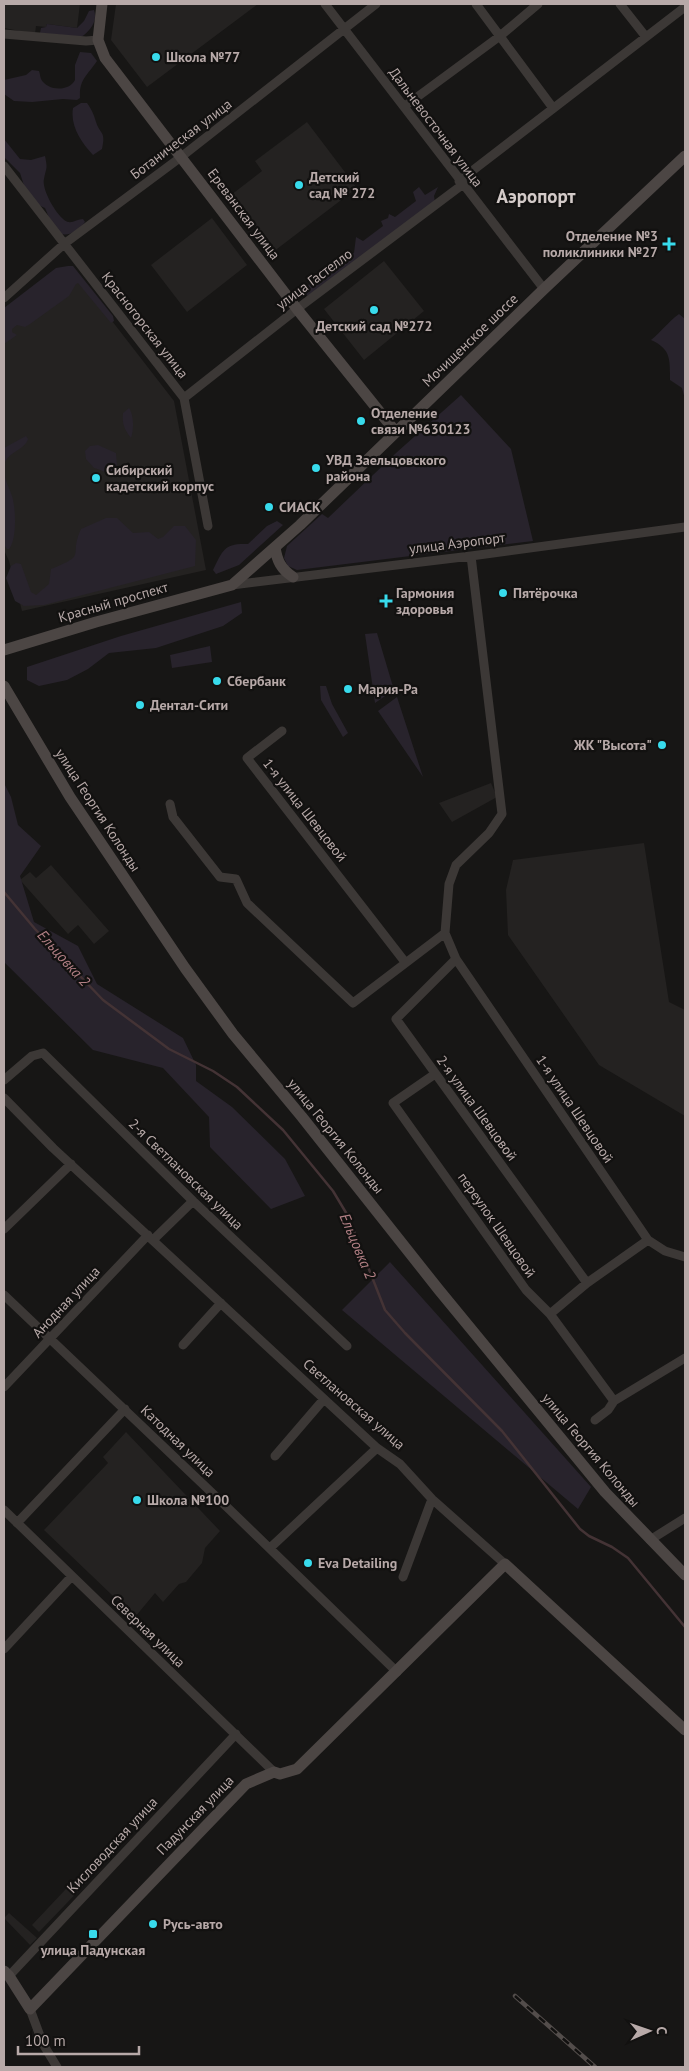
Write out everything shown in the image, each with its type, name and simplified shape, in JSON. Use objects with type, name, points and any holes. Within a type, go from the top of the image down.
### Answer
[{"type":"main road","points":[[98,40],[102,4]]},
{"type":"main road","name":"Ереванская улица","points":[[98,40],[105,58],[297,309],[395,431]]},
{"type":"main road","name":"Мочищенское шоссе","points":[[232,585],[275,547],[685,156]]},
{"type":"main road","points":[[275,547],[277,559],[281,566],[293,577]]},
{"type":"main road","name":"Красный проспект","points":[[4,650],[96,622],[232,585]]},
{"type":"main road","name":"улица Георгия Колонды","points":[[4,686],[70,797],[185,968],[233,1034],[605,1492],[685,1575]]},
{"type":"main road","name":"Падунская улица","points":[[30,2008],[246,1784],[274,1772],[280,1774],[297,1769],[504,1564]]},
{"type":"main road","name":"Светлановская улица","points":[[504,1564],[685,1730]]},
{"type":"main road","points":[[7,1973],[30,2008]]},
{"type":"street","name":"Дальневосточная улица","points":[[325,4],[544,289]]},
{"type":"street","name":"Ботаническая улица","points":[[5,294],[64,244],[181,157],[376,4]]},
{"type":"street","points":[[476,4],[553,108]]},
{"type":"street","points":[[405,106],[500,36],[538,4]]},
{"type":"street","points":[[620,4],[646,37]]},
{"type":"street","name":"улица Гастелло","points":[[184,398],[461,183],[553,108],[685,7]]},
{"type":"street","points":[[4,34],[86,41],[98,40]]},
{"type":"street","name":"Красногорская улица","points":[[4,166],[184,398],[208,526]]},
{"type":"street","name":"улица Аэропорт","points":[[232,585],[471,556],[685,527]]},
{"type":"street","points":[[170,804],[174,817],[220,877],[236,879],[247,903],[353,1003],[445,933],[449,884],[456,865],[489,833],[502,814],[471,556]]},
{"type":"street","name":"1-я улица Шевцовой","points":[[282,731],[247,758],[405,962]]},
{"type":"street","name":"1-я улица Шевцовой","points":[[445,933],[456,958],[648,1240],[665,1251],[685,1257]]},
{"type":"street","name":"2-я улица Шевцовой","points":[[456,958],[396,1019],[587,1283]]},
{"type":"street","name":"2-я Светлановская улица","points":[[4,1080],[32,1056],[43,1054],[193,1201],[347,1346]]},
{"type":"street","name":"переулок Шевцовой","points":[[435,1074],[393,1102],[526,1290],[550,1314],[614,1401]]},
{"type":"street","name":"Светлановская улица","points":[[4,1098],[150,1238],[377,1448],[400,1464],[432,1499],[504,1564]]},
{"type":"street","points":[[4,1229],[71,1164]]},
{"type":"street","name":"Анодная улица","points":[[4,1387],[150,1238],[193,1201]]},
{"type":"street","points":[[550,1314],[587,1283],[648,1240]]},
{"type":"street","name":"Катодная улица","points":[[4,1295],[49,1340],[270,1548],[397,1672]]},
{"type":"street","points":[[183,1345],[221,1303]]},
{"type":"street","points":[[595,1420],[608,1410],[614,1401],[685,1358]]},
{"type":"street","points":[[275,1456],[324,1398]]},
{"type":"street","points":[[16,1523],[124,1409]]},
{"type":"street","points":[[270,1548],[377,1448]]},
{"type":"street","points":[[403,1577],[432,1499]]},
{"type":"street","name":"Северная улица","points":[[4,1510],[274,1772]]},
{"type":"street","points":[[650,1540],[685,1518]]},
{"type":"street","points":[[4,1649],[72,1576]]},
{"type":"street","name":"Кисловодская улица","points":[[7,1973],[20,1963],[236,1734]]},
{"type":"street","points":[[30,2008],[42,2044],[57,2067]]},
{"type":"shaded area","points":[[4,4],[80,4],[77,28],[47,24],[46,27],[36,26],[35,34],[4,28]]},
{"type":"shaded area","name":"Школа №77","points":[[116,4],[258,4],[147,87],[111,40]]},
{"type":"shaded area","points":[[94,10],[94,22],[81,37],[40,33],[41,28],[46,27],[47,24],[77,28],[84,21],[89,11]]},
{"type":"shaded area","points":[[80,52],[91,53],[97,61],[82,82],[80,98],[77,100],[14,101],[4,94],[4,80],[26,75],[32,70],[39,71],[41,79],[48,86],[53,88],[68,87],[75,80],[75,65]]},
{"type":"shaded area","points":[[81,103],[87,103],[93,112],[103,136],[102,149],[93,155],[84,145],[73,121],[73,108]]},
{"type":"shaded area","name":"Детский сад № 272","points":[[307,122],[357,188],[273,252],[231,195],[262,171],[255,161]]},
{"type":"shaded area","points":[[4,139],[20,159],[31,160],[45,156],[47,166],[44,179],[45,190],[55,210],[64,220],[70,222],[83,219],[85,222],[79,228],[72,233],[60,234],[53,226],[45,208],[29,201],[20,173],[4,157]]},
{"type":"shaded area","points":[[419,187],[425,195],[438,187],[434,196],[435,202],[308,296],[303,293],[315,279],[331,272],[332,266],[354,253],[356,237],[363,241],[383,226],[381,221],[388,218],[389,214],[395,217],[416,201],[413,192]]},
{"type":"shaded area","points":[[212,218],[247,265],[187,312],[151,265]]},
{"type":"shaded area","name":"Детский сад №272","points":[[384,261],[424,311],[364,360],[324,309]]},
{"type":"shaded area","points":[[73,266],[113,316],[114,321],[111,323],[78,283],[69,296],[30,324],[25,327],[17,325],[12,329],[12,332],[17,335],[4,344],[4,308],[56,268]]},
{"type":"shaded area","name":"Сибирский кадетский корпус","points":[[71,268],[174,401],[206,570],[22,611],[9,561],[4,550],[4,320]]},
{"type":"shaded area","points":[[679,314],[685,319],[685,399],[682,388],[670,380],[669,360],[666,351],[658,343],[651,340]]},
{"type":"shaded area","points":[[461,395],[511,449],[533,541],[297,570],[288,566],[284,558],[287,546],[322,514],[328,518],[396,453]]},
{"type":"shaded area","points":[[129,408],[133,423],[131,438],[123,423],[123,413]]},
{"type":"shaded area","points":[[26,436],[28,439],[26,443],[9,456],[4,470],[4,448]]},
{"type":"shaded area","points":[[98,445],[116,453],[117,466],[113,473],[94,468],[86,459],[85,451],[90,446]]},
{"type":"shaded area","points":[[4,471],[11,492],[15,516],[15,531],[12,545],[9,549],[4,545]]},
{"type":"shaded area","points":[[106,518],[117,518],[133,533],[149,532],[158,539],[163,537],[174,526],[185,526],[196,540],[195,566],[44,605],[24,606],[15,601],[6,578],[11,566],[16,563],[21,564],[31,592],[36,595],[49,584],[51,569],[74,557],[81,529]]},
{"type":"shaded area","points":[[277,521],[283,525],[239,565],[216,574],[213,570],[225,549],[234,545],[248,544],[267,526]]},
{"type":"shaded area","points":[[241,602],[242,613],[223,626],[156,648],[109,653],[88,669],[67,680],[39,686],[27,680],[27,667],[121,636]]},
{"type":"shaded area","points":[[377,633],[394,690],[375,703],[365,634]]},
{"type":"shaded area","points":[[210,646],[212,662],[172,668],[170,655]]},
{"type":"shaded area","points":[[320,686],[326,686],[332,704],[348,733],[343,737],[321,700]]},
{"type":"shaded area","points":[[397,697],[423,777],[378,711]]},
{"type":"shaded area","points":[[4,783],[11,797],[18,825],[41,846],[20,876],[34,922],[78,946],[97,984],[183,1038],[196,1065],[196,1081],[232,1107],[285,1159],[305,1196],[271,1209],[210,1147],[209,1117],[163,1068],[93,1050],[4,962]]},
{"type":"shaded area","points":[[491,783],[497,797],[452,822],[439,803]]},
{"type":"shaded area","points":[[644,843],[669,1002],[685,1010],[685,1116],[599,1065],[508,935],[506,890],[513,860]]},
{"type":"shaded area","points":[[51,865],[109,931],[94,944],[78,925],[68,934],[20,880],[30,872],[36,878]]},
{"type":"shaded area","points":[[390,1262],[591,1487],[578,1509],[342,1310]]},
{"type":"shaded area","name":"Школа №100","points":[[126,1432],[220,1531],[205,1548],[202,1563],[186,1582],[179,1584],[163,1602],[155,1593],[135,1617],[44,1530],[108,1463],[103,1457]]},
{"type":"shaded area","points":[[81,1873],[89,1880],[39,1932],[32,1925]]},
{"type":"shaded area","points":[[9,1913],[37,1938],[30,1945],[4,1918]]},
{"type":"waterway","name":"Ельцовка 2","points":[[4,892],[35,929],[103,1000],[169,1049],[213,1071],[237,1087],[283,1130],[333,1191],[348,1216],[385,1310],[405,1333],[502,1431],[580,1529],[628,1558],[685,1627]]},
{"type":"railway","points":[[515,1996],[595,2067]]},
{"type":"place","name":"Школа №77","points":[[156,57]]},
{"type":"place","name":"Детский сад № 272","points":[[299,185]]},
{"type":"place","name":"Отделение №3 поликлиники №27","points":[[669,244]]},
{"type":"place","name":"Детский сад №272","points":[[374,310]]},
{"type":"place","name":"Отделение связи №630123","points":[[361,421]]},
{"type":"place","name":"УВД Заельцовского района","points":[[316,468]]},
{"type":"place","name":"Сибирский кадетский корпус","points":[[96,478]]},
{"type":"place","name":"СИАСК","points":[[269,507]]},
{"type":"place","name":"Пятёрочка","points":[[503,593]]},
{"type":"place","name":"Гармония здоровья","points":[[386,601]]},
{"type":"place","name":"Сбербанк","points":[[217,681]]},
{"type":"place","name":"Мария-Ра","points":[[348,689]]},
{"type":"place","name":"Дентал-Сити","points":[[140,705]]},
{"type":"place","name":"ЖК \"Высота\"","points":[[662,745]]},
{"type":"place","name":"Школа №100","points":[[137,1500]]},
{"type":"place","name":"Eva Detailing","points":[[308,1563]]},
{"type":"place","name":"Русь-авто","points":[[153,1924]]},
{"type":"place","name":"улица Падунская","points":[[93,1934]]},
{"type":"district","name":"Аэропорт","points":[[536,196]]}]
